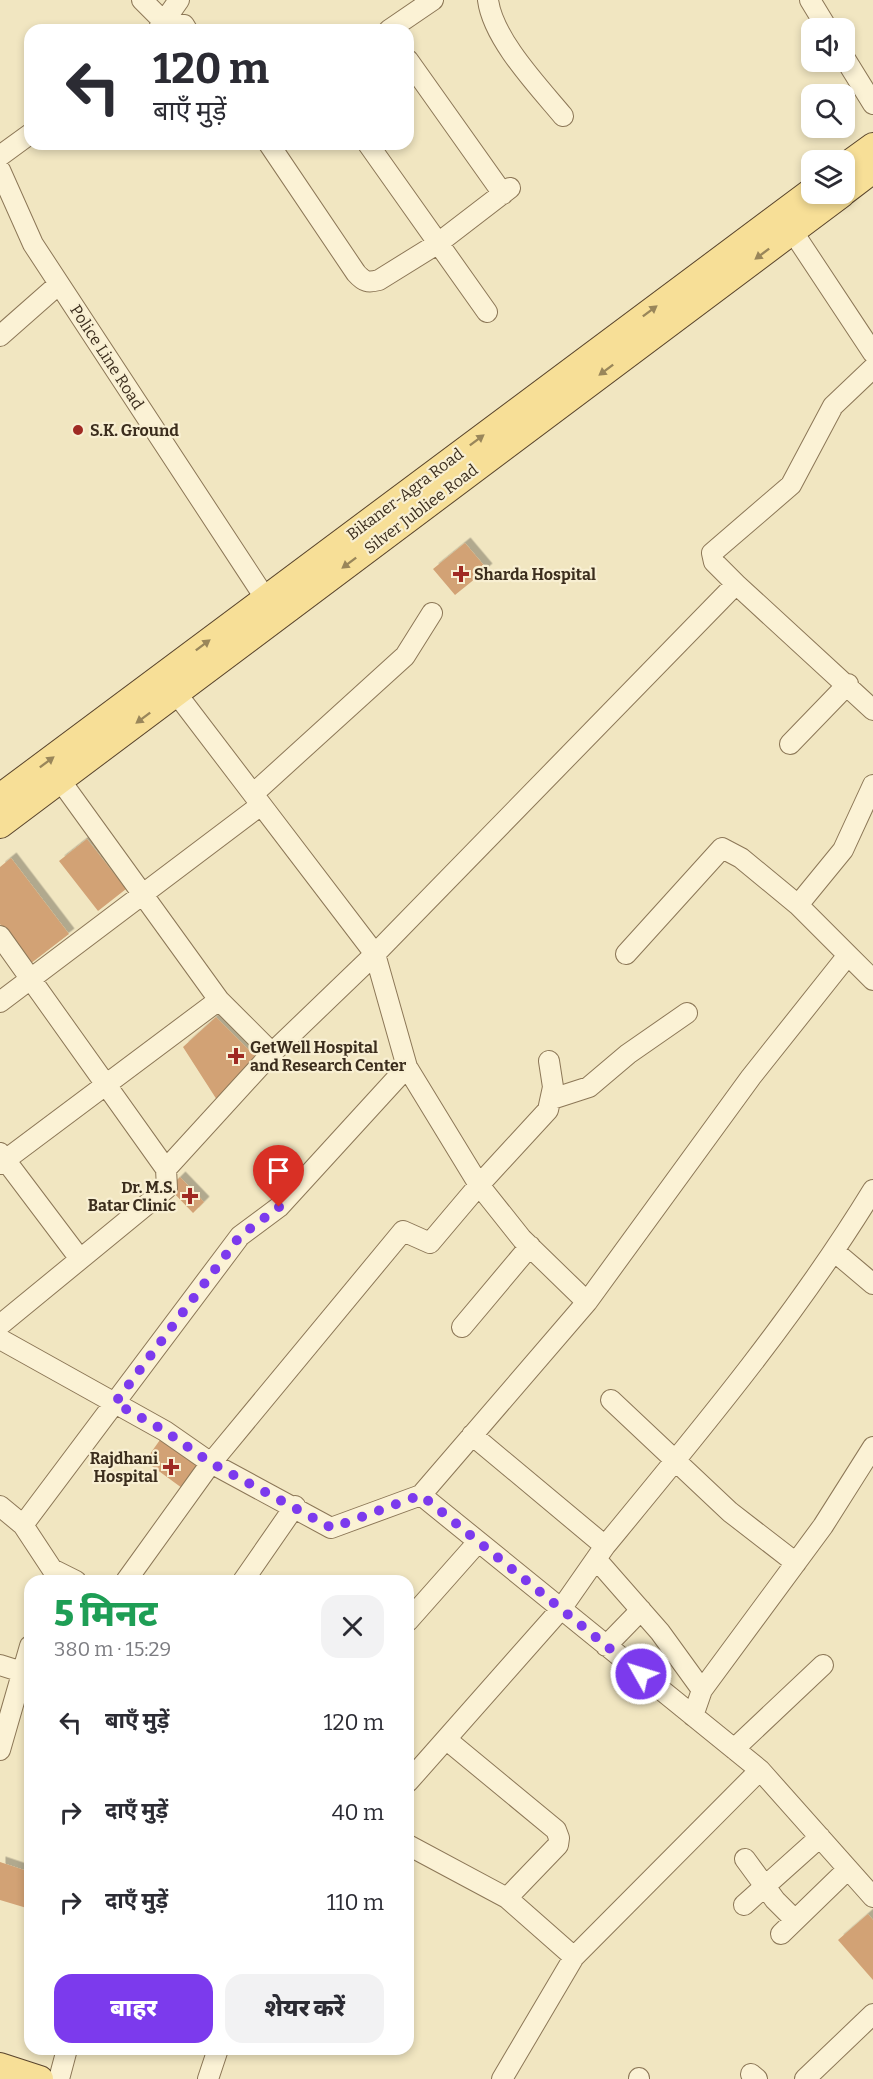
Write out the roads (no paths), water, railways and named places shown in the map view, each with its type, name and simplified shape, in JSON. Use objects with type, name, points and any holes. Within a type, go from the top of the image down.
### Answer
[{"type":"main road","points":[[855,159],[873,146]]},
{"type":"main road","name":"Silver Jubliee Road","points":[[855,184],[873,170]]},
{"type":"main road","points":[[787,222],[802,204]]},
{"type":"main road","name":"Silver Jubliee Road","points":[[0,825],[176,693],[271,607],[787,222],[822,204]]},
{"type":"main road","points":[[0,797],[271,607]]},
{"type":"main road","points":[[0,2066],[40,2079]]},
{"type":"street","points":[[142,0],[160,24]]},
{"type":"street","points":[[164,24],[179,0]]},
{"type":"street","points":[[398,24],[433,0]]},
{"type":"street","points":[[488,0],[489,8],[506,42],[563,117]]},
{"type":"street","points":[[810,0],[821,18]]},
{"type":"street","points":[[273,150],[363,280],[370,283],[380,280],[437,243],[507,191],[414,68]]},
{"type":"street","points":[[853,72],[873,104]]},
{"type":"street","points":[[0,156],[24,138]]},
{"type":"street","points":[[372,150],[488,312]]},
{"type":"street","name":"Police Line Road","points":[[0,170],[33,244],[271,607]]},
{"type":"street","points":[[787,222],[873,353]]},
{"type":"street","points":[[0,336],[59,284]]},
{"type":"street","points":[[873,368],[833,406],[792,485],[712,553],[714,562],[736,584],[848,684],[873,710]]},
{"type":"street","points":[[166,1169],[272,1053],[375,954],[736,584]]},
{"type":"street","points":[[0,1002],[142,894],[257,799],[405,656],[432,613]]},
{"type":"street","points":[[790,744],[848,684]]},
{"type":"street","points":[[176,693],[375,954],[407,1067],[479,1185],[530,1246],[587,1302]]},
{"type":"street","points":[[60,780],[219,1000],[272,1053]]},
{"type":"street","points":[[798,905],[843,850],[873,785]]},
{"type":"street","points":[[626,954],[722,848],[741,858],[798,905],[873,980]]},
{"type":"street","points":[[0,936],[166,1169],[167,1188],[0,1325]]},
{"type":"street","points":[[0,1338],[165,1431],[211,1463],[332,1528],[421,1495],[587,1302],[751,1077],[848,955]]},
{"type":"street","points":[[80,1259],[2,1159],[219,1000]]},
{"type":"street","points":[[552,1099],[589,1087],[628,1054],[687,1013]]},
{"type":"street","points":[[130,1575],[211,1463],[404,1231],[430,1243],[479,1185],[537,1125],[552,1099],[553,1087],[549,1061]]},
{"type":"street","points":[[23,1525],[240,1236],[279,1207],[407,1067]]},
{"type":"street","points":[[414,1776],[561,1609],[601,1553],[675,1462],[835,1252],[873,1190]]},
{"type":"street","points":[[462,1326],[530,1246]]},
{"type":"street","points":[[835,1252],[873,1284]]},
{"type":"street","points":[[611,1400],[730,1512],[796,1563]]},
{"type":"street","points":[[472,1435],[601,1553],[640,1610],[702,1690]]},
{"type":"street","points":[[693,1716],[702,1690],[796,1563],[873,1447]]},
{"type":"street","points":[[421,1495],[760,1770],[873,1897]]},
{"type":"street","points":[[0,1506],[23,1525],[51,1575]]},
{"type":"street","points":[[247,1575],[294,1506]]},
{"type":"street","points":[[414,1614],[478,1542]]},
{"type":"street","points":[[606,1646],[640,1610]]},
{"type":"street","points":[[0,1665],[22,1672]]},
{"type":"street","points":[[734,1749],[823,1665]]},
{"type":"street","points":[[0,1750],[24,1666]]},
{"type":"street","points":[[447,1740],[556,1830],[560,1838],[558,1845],[507,1898]]},
{"type":"street","points":[[502,2079],[574,1957],[760,1770]]},
{"type":"street","points":[[744,1905],[820,1837]]},
{"type":"street","points":[[414,1848],[507,1898],[574,1957]]},
{"type":"street","points":[[745,1859],[795,1920]]},
{"type":"street","points":[[781,1934],[848,1869]]},
{"type":"street","points":[[805,2079],[873,2014]]},
{"type":"street","points":[[59,2079],[65,2055]]},
{"type":"street","points":[[208,2079],[216,2055]]},
{"type":"place","name":"S.K. Ground","points":[[78,430]]},
{"type":"place","name":"Sharda Hospital","points":[[461,574]]},
{"type":"place","name":"GetWell Hospital and Research Center","points":[[236,1056]]},
{"type":"place","name":"Dr. M.S. Batar Clinic","points":[[190,1196]]},
{"type":"place","name":"Rajdhani Hospital","points":[[171,1467]]}]
